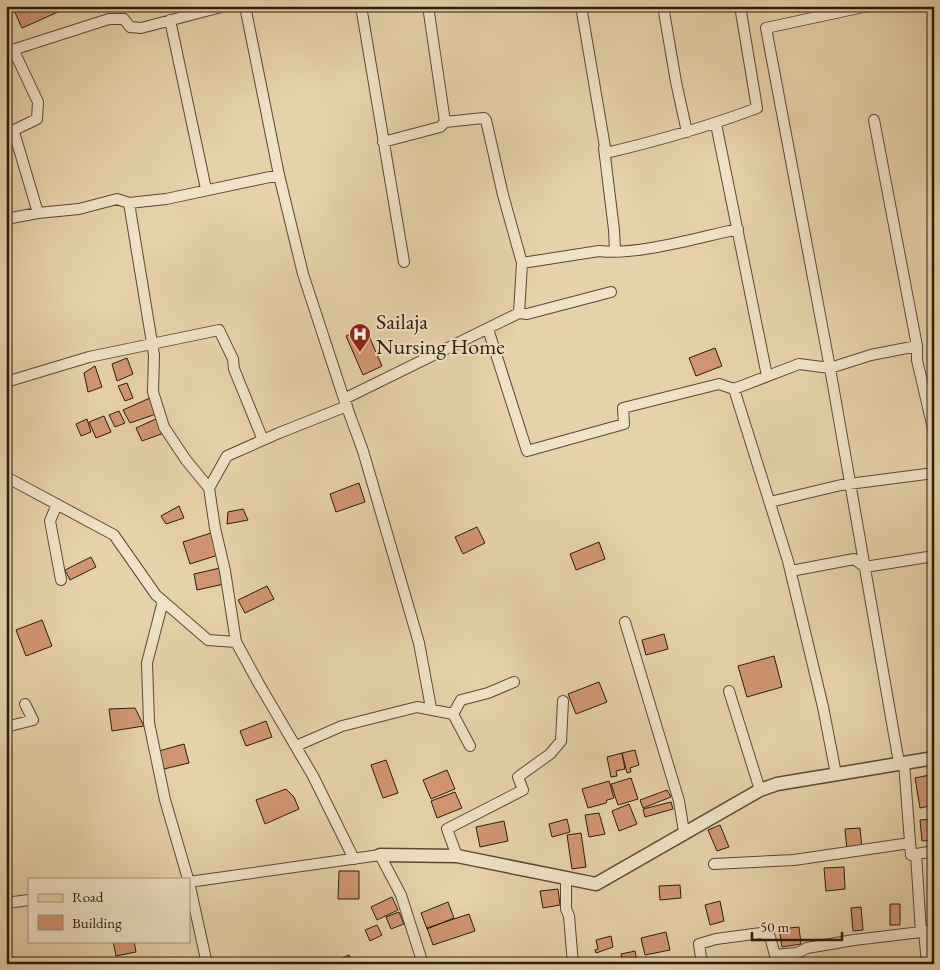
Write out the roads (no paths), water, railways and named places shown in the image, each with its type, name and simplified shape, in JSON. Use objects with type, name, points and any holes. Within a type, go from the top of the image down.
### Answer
[{"type":"street","points":[[38,213],[10,133],[37,119],[38,102],[10,50],[108,19],[124,19],[130,26],[141,28],[170,20],[190,11],[225,6]]},
{"type":"street","points":[[245,6],[279,175],[303,274],[363,451],[418,643],[431,708]]},
{"type":"street","points":[[361,6],[404,262]]},
{"type":"street","points":[[428,6],[445,122]]},
{"type":"street","points":[[581,6],[610,185],[615,251]]},
{"type":"street","points":[[662,6],[687,132]]},
{"type":"street","points":[[600,122],[606,153],[716,124],[757,108],[740,6]]},
{"type":"street","points":[[868,6],[766,28],[830,368],[901,763],[911,854],[934,851]]},
{"type":"street","points":[[170,20],[206,189]]},
{"type":"street","points":[[383,142],[440,127],[445,122],[484,118],[486,120],[503,195],[522,263],[519,313]]},
{"type":"street","points":[[874,120],[917,346],[917,360],[934,433]]},
{"type":"street","points":[[716,124],[767,376]]},
{"type":"street","points":[[6,219],[38,213],[79,209],[116,199],[129,203],[166,199],[279,175]]},
{"type":"street","points":[[129,203],[154,355],[154,392],[164,427],[186,460],[209,488],[236,642],[314,776],[354,859]]},
{"type":"street","points":[[522,263],[599,251],[647,248],[738,229]]},
{"type":"street","points":[[209,488],[227,456],[345,402],[519,313],[527,314],[610,292]]},
{"type":"street","points":[[488,329],[528,451],[624,424],[623,408],[720,384],[734,389],[798,364],[830,368],[871,355],[917,346]]},
{"type":"street","points":[[6,382],[89,356],[219,330],[234,359],[234,369],[263,440]]},
{"type":"street","points":[[734,389],[791,571],[823,707],[836,774]]},
{"type":"street","points":[[770,502],[851,484],[934,473]]},
{"type":"street","points":[[6,477],[114,534],[156,595],[208,640],[236,642]]},
{"type":"street","points":[[57,504],[50,521],[61,580]]},
{"type":"street","points":[[791,571],[854,559],[865,567],[934,556]]},
{"type":"street","points":[[163,601],[147,663],[150,723],[165,800],[187,878]]},
{"type":"street","points":[[626,622],[679,801],[684,832]]},
{"type":"street","points":[[453,714],[461,700],[488,693],[514,682]]},
{"type":"street","points":[[730,691],[760,790]]},
{"type":"street","points":[[457,856],[447,829],[523,790],[518,776],[550,754],[561,741],[562,701]]},
{"type":"street","points":[[6,726],[33,720],[26,704]]},
{"type":"street","points":[[296,746],[342,726],[417,707],[431,708],[453,714],[470,746]]},
{"type":"street","points":[[190,881],[380,855],[457,856],[596,884],[760,790],[777,784],[934,758]]},
{"type":"street","points":[[714,864],[794,860],[910,843]]},
{"type":"street","points":[[916,854],[926,931],[927,964]]},
{"type":"street","points":[[380,855],[401,895],[423,964]]},
{"type":"street","points":[[566,878],[566,910],[569,916],[573,964]]},
{"type":"street","points":[[190,890],[207,964]]},
{"type":"street","points":[[6,903],[28,900]]},
{"type":"street","points":[[702,964],[700,944],[716,939],[761,933],[770,937],[775,955],[797,953],[807,948],[854,940],[926,931]]},
{"type":"place","name":"Sailaja Nursing Home","points":[[360,353]]}]
